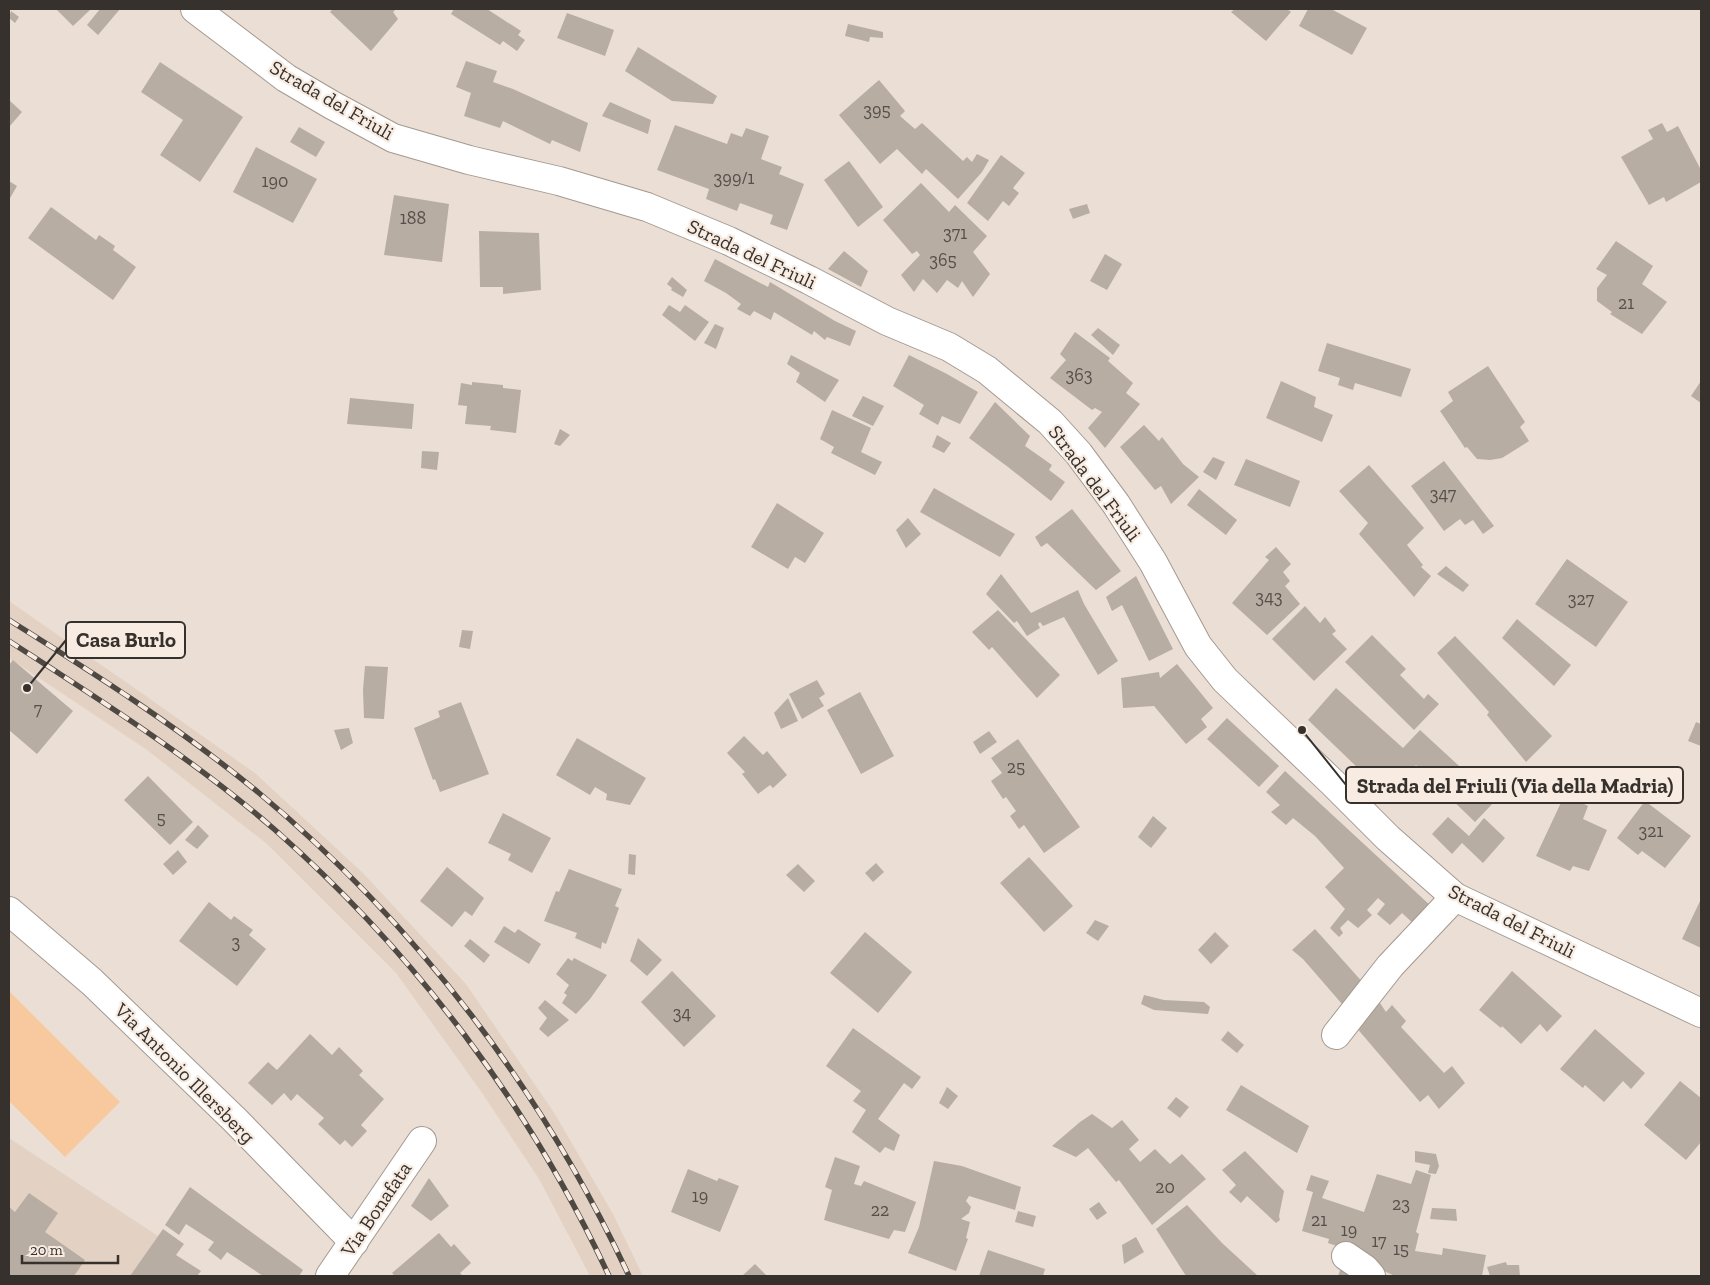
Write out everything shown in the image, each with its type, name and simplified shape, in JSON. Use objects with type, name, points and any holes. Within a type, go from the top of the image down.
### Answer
[{"type":"main road","name":"Strada del Friuli","points":[[195,9],[286,78],[332,106],[393,138],[469,160],[560,180],[647,207],[729,241],[887,321],[949,347],[987,370],[1050,422],[1078,454],[1121,512],[1153,562],[1198,646],[1225,680],[1388,838],[1455,897],[1701,1013]]},
{"type":"main road","points":[[1336,1035],[1390,966],[1455,897]]},
{"type":"main road","name":"Via Antonio Illersberg","points":[[9,911],[100,989],[235,1120],[354,1242]]},
{"type":"main road","name":"Via Bonafata","points":[[330,1276],[422,1141]]},
{"type":"main road","points":[[1346,1256],[1365,1269],[1371,1276]]},
{"type":"shaded area","points":[[9,601],[255,773],[363,873],[466,984],[555,1114],[613,1214],[643,1276],[590,1276],[539,1179],[480,1090],[396,973],[267,844],[147,750],[9,658]]},
{"type":"shaded area","points":[[9,991],[120,1102],[65,1157],[9,1101]]},
{"type":"shaded area","points":[[9,1138],[158,1236],[130,1276],[9,1276]]},
{"type":"building","points":[[56,9],[91,9],[73,26]]},
{"type":"building","points":[[100,9],[120,9],[98,35],[87,25]]},
{"type":"building","points":[[333,9],[396,9],[393,12],[398,19],[371,51],[330,12]]},
{"type":"building","points":[[454,9],[487,9],[521,31],[518,35],[525,40],[517,51],[503,41],[500,45],[451,14]]},
{"type":"building","points":[[1235,9],[1287,9],[1291,12],[1266,41],[1231,12]]},
{"type":"building","points":[[1308,9],[1331,9],[1367,28],[1352,55],[1299,26]]},
{"type":"building","points":[[11,11],[19,17],[15,23],[9,18]]},
{"type":"building","points":[[567,13],[614,30],[605,56],[557,38]]},
{"type":"building","points":[[848,24],[883,32],[883,38],[870,37],[869,42],[845,36]]},
{"type":"building","points":[[638,47],[717,96],[713,104],[672,101],[625,71]]},
{"type":"building","points":[[466,61],[497,71],[493,82],[588,123],[580,152],[552,140],[550,144],[503,121],[500,128],[464,116],[471,93],[456,87]]},
{"type":"building","points":[[160,62],[243,117],[200,182],[160,155],[183,120],[141,92]]},
{"type":"building","points":[[879,80],[905,111],[900,116],[915,129],[922,123],[963,161],[967,157],[972,162],[977,154],[989,160],[982,172],[958,199],[926,169],[922,174],[897,149],[880,164],[839,115]]},
{"type":"building","points":[[9,100],[22,112],[9,127]]},
{"type":"building","points":[[610,102],[651,120],[648,134],[602,116]]},
{"type":"building","points":[[1662,123],[1667,132],[1678,126],[1701,170],[1701,182],[1666,202],[1664,197],[1649,205],[1621,157],[1653,139],[1648,130]]},
{"type":"building","points":[[675,125],[727,144],[731,133],[742,137],[746,128],[769,136],[761,159],[782,167],[779,174],[804,184],[787,230],[770,224],[773,215],[740,203],[737,211],[706,199],[709,189],[657,170]]},
{"type":"building","points":[[299,127],[325,142],[316,157],[290,142]]},
{"type":"building","points":[[256,147],[317,179],[293,223],[233,192]]},
{"type":"building","points":[[1001,155],[1025,173],[1013,188],[1019,193],[1009,206],[1003,201],[988,221],[967,203]]},
{"type":"building","points":[[849,161],[883,207],[858,227],[824,180]]},
{"type":"building","points":[[9,181],[17,186],[9,200]]},
{"type":"building","points":[[921,183],[949,212],[955,205],[987,236],[973,252],[990,274],[973,297],[962,281],[958,288],[947,280],[937,293],[923,279],[914,292],[901,275],[920,255],[917,251],[912,254],[883,220]]},
{"type":"building","points":[[394,195],[449,204],[442,262],[384,255]]},
{"type":"building","points":[[1087,204],[1090,213],[1073,219],[1069,209]]},
{"type":"building","points":[[51,207],[96,240],[99,235],[115,246],[113,250],[136,267],[113,300],[28,238]]},
{"type":"building","points":[[479,231],[539,233],[541,290],[503,294],[503,287],[480,287]]},
{"type":"building","points":[[1616,241],[1653,266],[1642,284],[1667,302],[1642,334],[1610,314],[1612,312],[1597,301],[1597,288],[1607,275],[1596,269]]},
{"type":"building","points":[[844,251],[868,271],[861,287],[828,269]]},
{"type":"building","points":[[1105,254],[1122,264],[1107,290],[1090,281]]},
{"type":"building","points":[[715,259],[768,287],[770,282],[835,321],[856,331],[850,346],[827,337],[825,340],[814,331],[812,335],[774,312],[771,320],[754,311],[750,316],[737,309],[741,304],[704,281]]},
{"type":"building","points":[[672,277],[687,290],[683,297],[671,290],[672,288],[667,284]]},
{"type":"building","points":[[669,305],[680,312],[685,305],[709,322],[695,341],[662,315]]},
{"type":"building","points":[[715,324],[724,328],[716,349],[704,343]]},
{"type":"building","points":[[1098,328],[1120,345],[1113,355],[1091,335]]},
{"type":"building","points":[[1075,332],[1110,358],[1108,361],[1133,383],[1126,393],[1140,404],[1105,448],[1088,428],[1102,412],[1095,408],[1092,410],[1050,378],[1066,360],[1060,354]]},
{"type":"building","points":[[1327,343],[1411,369],[1401,397],[1355,383],[1353,390],[1338,385],[1340,378],[1318,371]]},
{"type":"building","points":[[791,355],[839,380],[825,402],[796,382],[800,373],[787,364]]},
{"type":"building","points":[[909,355],[978,392],[960,424],[942,416],[938,425],[919,414],[924,405],[893,386]]},
{"type":"building","points":[[1488,366],[1525,422],[1520,427],[1529,441],[1502,458],[1490,460],[1477,459],[1467,447],[1465,448],[1440,411],[1453,401],[1448,392]]},
{"type":"building","points":[[1281,381],[1316,397],[1314,407],[1333,415],[1322,442],[1266,418]]},
{"type":"building","points":[[1701,381],[1701,403],[1691,396]]},
{"type":"building","points":[[472,382],[503,385],[503,388],[521,390],[516,433],[490,430],[491,426],[465,424],[467,406],[458,405],[461,383],[472,385]]},
{"type":"building","points":[[863,396],[884,406],[873,426],[852,416]]},
{"type":"building","points":[[350,398],[414,404],[412,429],[347,424]]},
{"type":"building","points":[[995,402],[1030,436],[1025,446],[1052,465],[1049,470],[1065,482],[1051,501],[969,438]]},
{"type":"building","points":[[832,410],[871,428],[861,452],[882,462],[875,475],[831,453],[834,447],[820,439]]},
{"type":"building","points":[[1144,425],[1159,441],[1162,437],[1183,464],[1199,477],[1171,504],[1161,486],[1155,490],[1120,447]]},
{"type":"building","points":[[560,429],[570,435],[560,446],[554,444]]},
{"type":"building","points":[[937,435],[951,443],[944,453],[932,447]]},
{"type":"building","points":[[422,451],[439,452],[437,470],[421,468]]},
{"type":"building","points":[[1213,457],[1225,462],[1216,480],[1203,472]]},
{"type":"building","points":[[1246,459],[1300,481],[1290,507],[1234,485]]},
{"type":"building","points":[[1444,461],[1494,526],[1483,534],[1473,520],[1465,525],[1460,519],[1444,531],[1411,486]]},
{"type":"building","points":[[1369,465],[1424,528],[1407,545],[1423,565],[1421,567],[1431,576],[1414,597],[1359,534],[1368,523],[1339,491]]},
{"type":"building","points":[[934,488],[1015,534],[1000,557],[920,512]]},
{"type":"building","points":[[1199,489],[1237,520],[1226,535],[1187,505]]},
{"type":"building","points":[[777,503],[824,533],[805,563],[795,557],[788,569],[751,547]]},
{"type":"building","points":[[1072,509],[1121,571],[1096,590],[1047,543],[1041,547],[1035,537]]},
{"type":"building","points":[[908,518],[921,534],[906,548],[896,530]]},
{"type":"building","points":[[1276,547],[1291,564],[1283,572],[1290,581],[1285,586],[1300,604],[1267,635],[1232,603],[1269,560],[1265,557]]},
{"type":"building","points":[[1567,559],[1628,602],[1596,647],[1535,604]]},
{"type":"building","points":[[1446,566],[1469,585],[1463,592],[1437,574]]},
{"type":"building","points":[[1001,574],[1031,613],[1078,590],[1084,604],[1118,661],[1098,675],[1064,617],[1043,626],[1040,622],[1038,624],[1040,628],[1027,636],[1017,621],[1014,623],[986,594]]},
{"type":"building","points":[[1136,576],[1173,649],[1149,661],[1122,605],[1112,611],[1106,597]]},
{"type":"building","points":[[1305,606],[1320,623],[1325,617],[1336,631],[1332,634],[1347,649],[1314,681],[1272,639]]},
{"type":"building","points":[[998,610],[1060,675],[1037,698],[992,647],[989,650],[972,632]]},
{"type":"building","points":[[1517,619],[1571,665],[1554,686],[1502,638]]},
{"type":"building","points":[[462,630],[473,631],[470,649],[459,647]]},
{"type":"building","points":[[1372,635],[1406,669],[1400,675],[1424,699],[1428,694],[1439,704],[1414,730],[1345,662]]},
{"type":"building","points":[[1455,636],[1552,736],[1526,762],[1487,715],[1489,712],[1437,653]]},
{"type":"building","points":[[13,660],[73,711],[37,754],[9,730],[9,665]]},
{"type":"building","points":[[1177,664],[1213,708],[1201,719],[1207,727],[1186,744],[1154,706],[1123,708],[1121,678],[1159,672],[1160,678]]},
{"type":"building","points":[[365,666],[388,667],[384,719],[364,718],[363,690]]},
{"type":"building","points":[[817,680],[825,694],[819,698],[824,706],[802,719],[789,694]]},
{"type":"building","points":[[1336,688],[1403,748],[1420,730],[1496,800],[1475,822],[1416,765],[1387,796],[1308,720]]},
{"type":"building","points":[[860,692],[894,756],[861,774],[827,710]]},
{"type":"building","points":[[788,698],[798,721],[781,729],[774,713]]},
{"type":"building","points":[[461,702],[489,774],[440,792],[435,779],[433,780],[414,728],[440,717],[438,711]]},
{"type":"building","points":[[1227,718],[1279,766],[1259,787],[1207,739]]},
{"type":"building","points":[[1696,722],[1701,724],[1701,746],[1688,741]]},
{"type":"building","points":[[349,728],[353,743],[341,750],[334,730]]},
{"type":"building","points":[[989,731],[997,742],[980,754],[973,742]]},
{"type":"building","points":[[744,736],[763,755],[767,751],[787,775],[773,788],[770,785],[758,794],[742,774],[745,772],[727,753]]},
{"type":"building","points":[[577,738],[646,778],[630,805],[606,800],[607,794],[595,787],[590,795],[556,775]]},
{"type":"building","points":[[1018,739],[1080,827],[1044,853],[1024,825],[1019,829],[1010,816],[1016,811],[1006,797],[1003,799],[991,781],[1002,773],[991,758]]},
{"type":"building","points":[[1285,771],[1432,907],[1416,926],[1402,913],[1390,925],[1377,914],[1385,904],[1378,898],[1367,910],[1372,915],[1358,928],[1348,920],[1340,928],[1343,933],[1339,937],[1330,928],[1345,909],[1325,887],[1344,868],[1315,836],[1293,818],[1286,825],[1271,812],[1280,805],[1266,792]]},
{"type":"building","points":[[148,776],[193,822],[170,845],[124,800]]},
{"type":"building","points":[[1565,794],[1588,806],[1583,819],[1607,830],[1589,871],[1573,866],[1570,871],[1536,856]]},
{"type":"building","points":[[1645,801],[1691,836],[1665,868],[1642,851],[1638,855],[1617,838]]},
{"type":"building","points":[[503,813],[551,838],[532,873],[508,860],[511,854],[488,843]]},
{"type":"building","points":[[1153,816],[1167,828],[1151,848],[1138,837]]},
{"type":"building","points":[[1448,817],[1469,836],[1484,818],[1505,838],[1483,863],[1462,843],[1452,854],[1432,834]]},
{"type":"building","points":[[198,825],[209,836],[197,849],[185,840]]},
{"type":"building","points":[[178,850],[187,862],[173,875],[163,864]]},
{"type":"building","points":[[629,854],[636,855],[635,875],[628,874]]},
{"type":"building","points":[[1029,857],[1073,906],[1044,932],[1000,883]]},
{"type":"building","points":[[876,863],[884,872],[873,882],[865,873]]},
{"type":"building","points":[[798,864],[815,881],[804,892],[786,875]]},
{"type":"building","points":[[447,867],[484,898],[472,916],[465,911],[452,927],[420,901]]},
{"type":"building","points":[[569,869],[622,889],[615,906],[619,908],[606,944],[602,942],[601,949],[575,938],[577,933],[544,921],[556,891],[559,892]]},
{"type":"building","points":[[1701,899],[1701,948],[1682,939]]},
{"type":"building","points":[[209,902],[231,920],[234,916],[253,930],[249,935],[266,949],[237,986],[179,941]]},
{"type":"building","points":[[1095,920],[1109,926],[1098,941],[1086,933]]},
{"type":"building","points":[[504,926],[515,933],[518,929],[541,944],[529,964],[494,942]]},
{"type":"building","points":[[1315,929],[1365,985],[1342,1004],[1303,959],[1292,950]]},
{"type":"building","points":[[865,932],[912,972],[878,1013],[830,973]]},
{"type":"building","points":[[1215,932],[1229,946],[1211,964],[1198,950]]},
{"type":"building","points":[[638,938],[662,960],[647,976],[630,961]]},
{"type":"building","points":[[470,939],[490,955],[484,963],[464,946]]},
{"type":"building","points":[[568,958],[572,961],[574,958],[607,975],[590,999],[576,1014],[562,1003],[567,995],[564,993],[569,985],[556,974]]},
{"type":"building","points":[[672,971],[716,1016],[684,1047],[641,1002]]},
{"type":"building","points":[[1512,971],[1562,1016],[1547,1032],[1540,1024],[1521,1044],[1502,1026],[1501,1028],[1479,1010]]},
{"type":"building","points":[[1144,995],[1164,1000],[1204,1002],[1210,1007],[1208,1014],[1154,1010],[1141,1004]]},
{"type":"building","points":[[545,1000],[569,1020],[548,1037],[539,1029],[547,1018],[538,1008]]},
{"type":"building","points":[[1380,1003],[1386,1012],[1392,1005],[1406,1021],[1401,1027],[1444,1073],[1452,1066],[1465,1083],[1439,1109],[1428,1095],[1420,1102],[1355,1026]]},
{"type":"building","points":[[853,1028],[921,1077],[912,1089],[904,1083],[878,1119],[900,1135],[894,1151],[885,1147],[880,1153],[852,1132],[866,1110],[853,1101],[861,1091],[826,1066]]},
{"type":"building","points":[[1595,1029],[1645,1073],[1631,1089],[1623,1081],[1604,1102],[1585,1085],[1583,1088],[1560,1069]]},
{"type":"building","points":[[1228,1031],[1244,1045],[1237,1053],[1221,1040]]},
{"type":"building","points":[[310,1034],[332,1055],[339,1047],[363,1071],[359,1075],[384,1099],[361,1125],[367,1131],[352,1147],[345,1140],[340,1145],[318,1124],[324,1118],[297,1094],[291,1101],[284,1093],[272,1105],[248,1083],[268,1062],[277,1070]]},
{"type":"building","points":[[1680,1081],[1701,1098],[1701,1142],[1686,1160],[1644,1125]]},
{"type":"building","points":[[1241,1085],[1309,1126],[1297,1153],[1226,1110]]},
{"type":"building","points":[[947,1087],[958,1096],[948,1109],[939,1103]]},
{"type":"building","points":[[1176,1097],[1189,1107],[1180,1118],[1167,1108]]},
{"type":"building","points":[[1092,1114],[1112,1128],[1122,1120],[1139,1140],[1129,1149],[1140,1162],[1155,1149],[1170,1164],[1182,1154],[1206,1179],[1152,1225],[1119,1180],[1116,1182],[1088,1148],[1076,1157],[1052,1146]]},
{"type":"building","points":[[1245,1151],[1284,1191],[1279,1216],[1280,1220],[1276,1223],[1247,1196],[1241,1203],[1229,1192],[1236,1185],[1222,1170]]},
{"type":"building","points":[[1415,1151],[1436,1154],[1439,1166],[1436,1174],[1428,1173],[1430,1165],[1415,1162]]},
{"type":"building","points":[[835,1157],[860,1166],[854,1184],[861,1186],[864,1181],[916,1202],[905,1232],[894,1230],[889,1239],[824,1220],[832,1190],[825,1187]]},
{"type":"building","points":[[934,1161],[962,1166],[1021,1187],[1015,1210],[969,1196],[966,1201],[971,1207],[969,1213],[961,1219],[970,1222],[966,1238],[968,1239],[956,1271],[908,1253],[919,1227]]},
{"type":"building","points":[[688,1169],[717,1181],[719,1178],[739,1186],[720,1232],[671,1212]]},
{"type":"building","points":[[1416,1170],[1431,1175],[1416,1232],[1419,1234],[1415,1251],[1442,1255],[1443,1248],[1486,1255],[1482,1276],[1395,1276],[1362,1261],[1363,1255],[1328,1243],[1329,1239],[1302,1231],[1313,1192],[1306,1190],[1311,1175],[1329,1181],[1322,1198],[1364,1212],[1377,1174],[1411,1184]]},
{"type":"building","points":[[429,1178],[449,1206],[431,1221],[411,1206]]},
{"type":"building","points":[[190,1187],[303,1270],[299,1276],[263,1276],[227,1252],[221,1260],[208,1250],[214,1242],[186,1224],[179,1235],[165,1225]]},
{"type":"building","points":[[29,1193],[58,1213],[45,1232],[85,1260],[74,1276],[9,1276],[9,1207],[15,1212]]},
{"type":"building","points":[[1099,1202],[1107,1213],[1097,1220],[1089,1209]]},
{"type":"building","points":[[1187,1205],[1222,1243],[1258,1276],[1186,1276],[1156,1229]]},
{"type":"building","points":[[1432,1208],[1456,1209],[1457,1221],[1430,1219]]},
{"type":"building","points":[[1018,1211],[1036,1216],[1033,1227],[1015,1222]]},
{"type":"building","points":[[163,1229],[184,1244],[176,1255],[201,1271],[197,1276],[130,1276]]},
{"type":"building","points":[[439,1233],[451,1247],[454,1244],[471,1263],[460,1273],[463,1276],[395,1276],[392,1273]]},
{"type":"building","points":[[1136,1237],[1144,1252],[1124,1264],[1122,1245]]},
{"type":"building","points":[[988,1250],[1045,1269],[1043,1276],[979,1276]]},
{"type":"building","points":[[1343,1262],[1360,1276],[1338,1276]]},
{"type":"building","points":[[1506,1262],[1507,1265],[1519,1265],[1520,1276],[1490,1276],[1487,1267]]},
{"type":"building","points":[[755,1264],[767,1276],[742,1276]]},
{"type":"railway","points":[[9,620],[137,702],[229,769],[316,844],[371,898],[471,1014],[516,1076],[557,1141],[595,1208],[629,1276]]},
{"type":"railway","points":[[9,641],[145,730],[243,803],[326,877],[375,927],[465,1035],[505,1093],[543,1152],[578,1213],[609,1276]]},
{"type":"place","name":"Casa Burlo","points":[[27,688]]},
{"type":"place","name":"Strada del Friuli (Via della Madria)","points":[[1302,730]]}]
